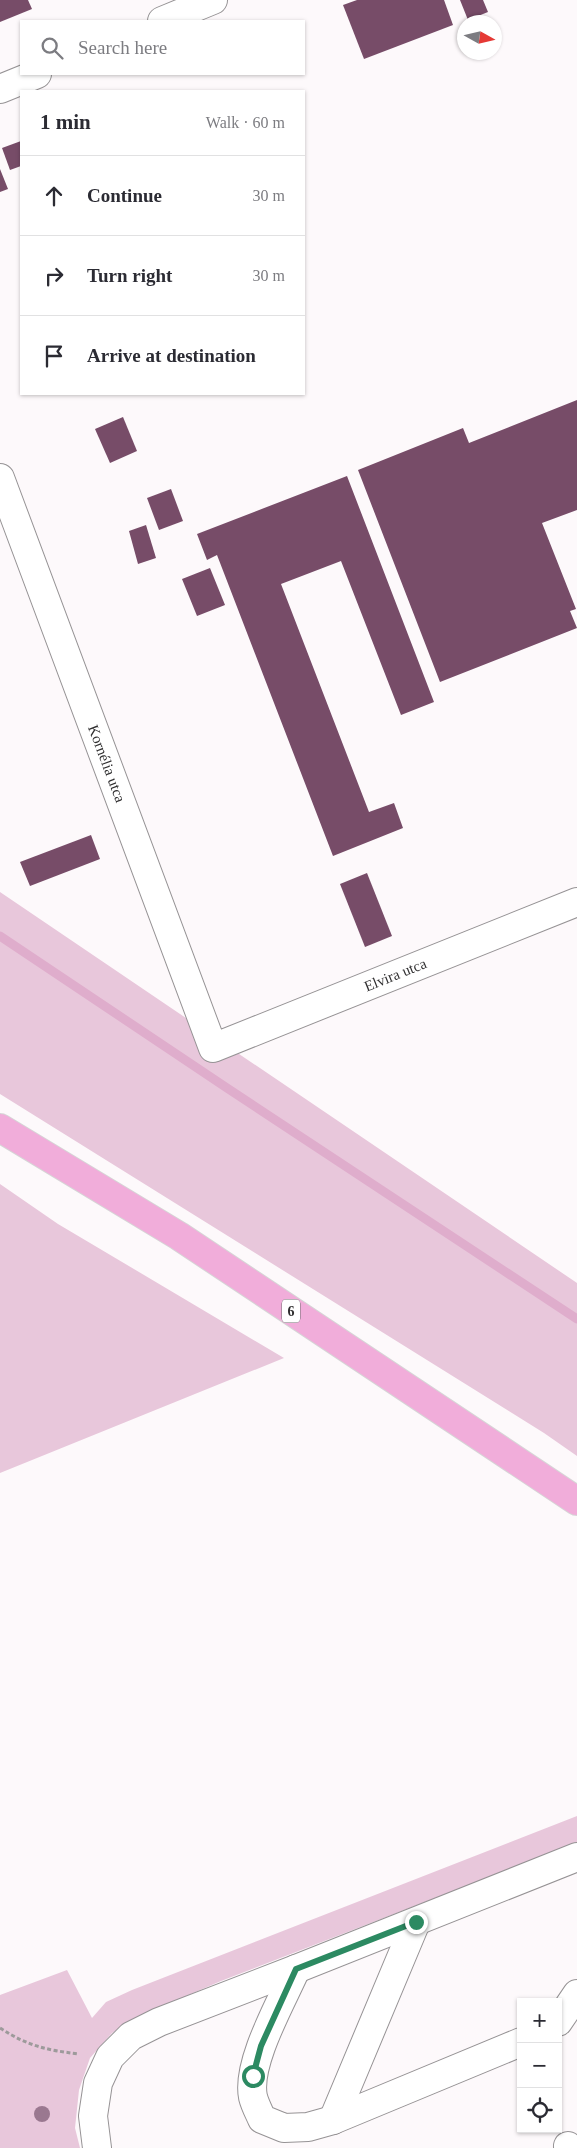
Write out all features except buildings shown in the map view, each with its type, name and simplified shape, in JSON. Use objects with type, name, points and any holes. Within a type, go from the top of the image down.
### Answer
[{"type":"main road","name":"6","points":[[0,1128],[179,1236],[577,1501]]},
{"type":"street","points":[[164,20],[213,0]]},
{"type":"street","points":[[0,90],[36,75]]},
{"type":"street","name":"Kornélia utca","points":[[0,478],[213,1048]]},
{"type":"street","name":"Elvira utca","points":[[213,1048],[577,902]]},
{"type":"street","points":[[97,2148],[93,2116],[98,2083],[110,2057],[130,2036],[158,2022],[577,1857]]},
{"type":"street","points":[[333,2120],[416,1922]]},
{"type":"street","points":[[296,1969],[261,2046],[253,2076],[253,2096],[262,2119],[284,2128],[308,2127],[333,2120],[519,2043]]},
{"type":"street","points":[[562,2016],[577,1994]]},
{"type":"path","points":[[0,2028],[16,2038],[47,2050],[110,2057]]},
{"type":"shaded area","points":[[0,892],[577,1283],[577,1456],[544,1433],[0,1094]]},
{"type":"shaded area","points":[[0,1184],[58,1224],[284,1358],[0,1473]]},
{"type":"shaded area","points":[[577,1816],[577,1843],[221,1981],[135,2018],[112,2033],[90,2058],[79,2090],[75,2128],[80,2148],[0,2148],[0,1995],[67,1970],[92,2018],[106,2002],[132,1990]]},
{"type":"waterway","points":[[0,936],[577,1319]]},
{"type":"route","points":[[253,2076],[261,2046],[296,1969],[416,1922]]}]
